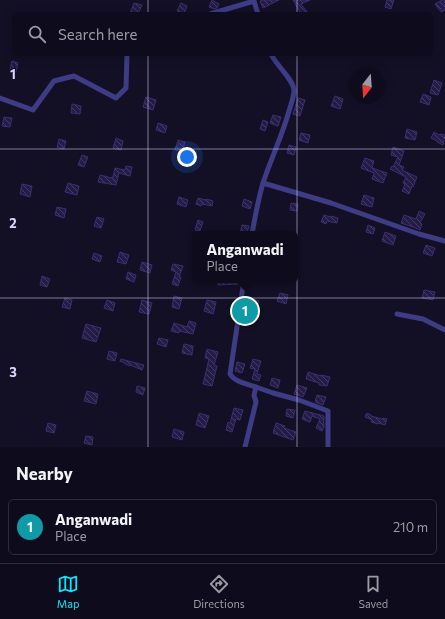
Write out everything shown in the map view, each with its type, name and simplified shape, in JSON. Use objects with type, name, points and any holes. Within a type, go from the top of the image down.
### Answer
[{"type":"street","points":[[217,12],[256,1],[258,12]]},
{"type":"street","points":[[0,98],[33,110],[54,81],[74,76],[116,98],[126,88],[127,56]]},
{"type":"street","points":[[253,231],[263,183],[284,130],[294,89],[272,56]]},
{"type":"street","points":[[263,183],[331,203],[419,234],[445,241]]},
{"type":"street","points":[[244,283],[230,374],[232,378],[273,393],[299,400],[328,412],[328,447]]},
{"type":"street","points":[[397,314],[423,320],[445,330]]},
{"type":"street","points":[[244,447],[256,402],[254,395],[256,387]]},
{"type":"building","points":[[212,0],[219,4],[217,8],[214,9],[209,7]]},
{"type":"building","points":[[279,0],[263,8],[260,1]]},
{"type":"building","points":[[293,0],[310,0],[301,4],[307,12],[300,12]]},
{"type":"building","points":[[387,0],[394,0],[391,9],[385,7]]},
{"type":"building","points":[[445,0],[445,10],[441,12],[435,4]]},
{"type":"building","points":[[134,3],[142,5],[139,12],[131,12]]},
{"type":"building","points":[[181,3],[187,6],[185,12],[177,11]]},
{"type":"building","points":[[12,61],[18,63],[16,72],[10,70]]},
{"type":"building","points":[[434,80],[442,83],[438,95],[430,93]]},
{"type":"building","points":[[423,94],[431,97],[429,105],[420,102]]},
{"type":"building","points":[[335,96],[343,99],[340,109],[331,106]]},
{"type":"building","points":[[146,97],[156,100],[153,110],[143,107]]},
{"type":"building","points":[[298,98],[305,100],[300,116],[293,114]]},
{"type":"building","points":[[72,104],[81,106],[80,114],[71,113]]},
{"type":"building","points":[[273,115],[281,117],[278,126],[270,123]]},
{"type":"building","points":[[4,117],[12,118],[10,127],[2,126]]},
{"type":"building","points":[[263,120],[268,122],[265,131],[260,129]]},
{"type":"building","points":[[158,123],[167,126],[165,133],[156,130]]},
{"type":"building","points":[[407,129],[417,132],[415,140],[405,138]]},
{"type":"building","points":[[434,132],[439,135],[445,135],[443,145],[431,138]]},
{"type":"building","points":[[301,133],[310,135],[308,143],[299,140]]},
{"type":"building","points":[[116,138],[123,141],[121,150],[113,148]]},
{"type":"building","points":[[59,139],[66,141],[64,149],[57,147]]},
{"type":"building","points":[[178,140],[185,142],[182,152],[175,150]]},
{"type":"building","points":[[289,145],[296,147],[294,155],[287,153]]},
{"type":"building","points":[[393,147],[404,151],[399,165],[404,167],[402,170],[417,177],[409,194],[402,191],[405,184],[403,183],[406,177],[390,169],[392,166],[393,167],[398,157],[391,155]]},
{"type":"building","points":[[82,155],[88,157],[84,167],[78,165]]},
{"type":"building","points":[[365,158],[374,161],[372,168],[387,173],[383,183],[372,179],[374,173],[361,168]]},
{"type":"building","points":[[126,166],[132,167],[130,176],[119,173],[116,185],[98,182],[100,175],[112,178],[115,168],[125,170]]},
{"type":"building","points":[[68,183],[79,186],[77,195],[65,192]]},
{"type":"building","points":[[22,184],[32,186],[30,197],[20,194]]},
{"type":"building","points":[[364,195],[374,198],[372,207],[361,204]]},
{"type":"building","points":[[179,197],[188,200],[186,207],[177,204]]},
{"type":"building","points":[[198,198],[213,201],[212,206],[202,204],[201,206],[196,204]]},
{"type":"building","points":[[244,199],[252,202],[250,209],[242,206]]},
{"type":"building","points":[[291,203],[298,204],[297,211],[290,210]]},
{"type":"building","points":[[57,207],[66,209],[64,218],[55,215]]},
{"type":"building","points":[[419,211],[425,214],[420,223],[422,224],[420,230],[401,223],[404,215],[416,219]]},
{"type":"building","points":[[324,215],[338,218],[337,223],[327,221],[326,224],[321,222]]},
{"type":"building","points":[[97,217],[104,219],[101,228],[94,226]]},
{"type":"building","points":[[198,220],[203,222],[200,231],[195,230]]},
{"type":"building","points":[[242,225],[249,226],[248,231],[240,231]]},
{"type":"building","points":[[368,225],[375,228],[373,234],[366,232]]},
{"type":"building","points":[[385,232],[396,236],[393,245],[382,241]]},
{"type":"building","points":[[426,245],[435,248],[432,256],[423,253]]},
{"type":"building","points":[[120,252],[129,255],[126,264],[117,262]]},
{"type":"building","points":[[94,253],[102,256],[100,262],[92,259]]},
{"type":"building","points":[[142,262],[152,265],[150,273],[140,270]]},
{"type":"building","points":[[173,264],[183,266],[179,277],[181,277],[178,286],[172,284],[176,272],[171,270]]},
{"type":"building","points":[[128,272],[136,275],[134,282],[126,279]]},
{"type":"building","points":[[42,276],[50,279],[47,287],[40,285]]},
{"type":"building","points":[[218,283],[239,283],[239,284],[218,285]]},
{"type":"building","points":[[424,290],[435,292],[433,300],[422,298]]},
{"type":"building","points":[[280,293],[288,295],[286,304],[277,301]]},
{"type":"building","points":[[174,296],[182,298],[179,309],[172,307]]},
{"type":"building","points":[[65,298],[72,300],[70,309],[62,307]]},
{"type":"building","points":[[248,298],[259,301],[257,309],[250,307],[246,316],[243,314]]},
{"type":"building","points":[[107,300],[115,303],[113,311],[104,308]]},
{"type":"building","points":[[142,300],[152,303],[149,314],[139,312]]},
{"type":"building","points":[[207,300],[216,302],[213,314],[204,311]]},
{"type":"building","points":[[189,321],[196,323],[193,334],[171,331],[174,323],[187,327]]},
{"type":"building","points":[[86,324],[101,328],[96,342],[82,338]]},
{"type":"building","points":[[159,338],[168,340],[166,347],[157,344]]},
{"type":"building","points":[[184,344],[193,346],[192,355],[182,353]]},
{"type":"building","points":[[207,349],[218,352],[214,365],[217,366],[212,386],[203,384],[209,359],[205,358]]},
{"type":"building","points":[[109,351],[117,353],[115,361],[107,359]]},
{"type":"building","points":[[121,359],[144,365],[142,370],[125,364],[120,361]]},
{"type":"building","points":[[253,359],[261,361],[257,374],[261,375],[259,381],[252,379],[255,369],[250,368]]},
{"type":"building","points":[[237,362],[245,364],[242,373],[235,371]]},
{"type":"building","points":[[308,372],[330,377],[327,386],[319,385],[319,383],[306,379]]},
{"type":"building","points":[[272,378],[280,380],[278,388],[270,385]]},
{"type":"building","points":[[297,385],[307,388],[303,397],[294,394]]},
{"type":"building","points":[[137,386],[145,388],[143,395],[136,392]]},
{"type":"building","points":[[87,391],[98,394],[96,404],[84,401]]},
{"type":"building","points":[[317,395],[326,397],[323,405],[315,402]]},
{"type":"building","points":[[234,408],[243,410],[240,420],[236,419],[232,432],[226,430],[228,422],[230,423]]},
{"type":"building","points":[[287,409],[295,410],[293,418],[286,416]]},
{"type":"building","points":[[305,411],[324,416],[324,427],[322,431],[316,428],[320,419],[312,416],[310,422],[302,419]]},
{"type":"building","points":[[199,413],[209,416],[205,428],[196,425]]},
{"type":"building","points":[[367,413],[371,416],[387,419],[385,425],[371,422],[372,420],[365,417]]},
{"type":"building","points":[[48,423],[56,425],[54,433],[46,431]]},
{"type":"building","points":[[276,423],[285,426],[284,428],[296,432],[293,440],[273,433]]},
{"type":"building","points":[[174,429],[184,432],[182,440],[172,437]]},
{"type":"building","points":[[86,436],[93,437],[92,445],[84,443]]},
{"type":"place","name":"Anganwadi","points":[[245,311]]}]
